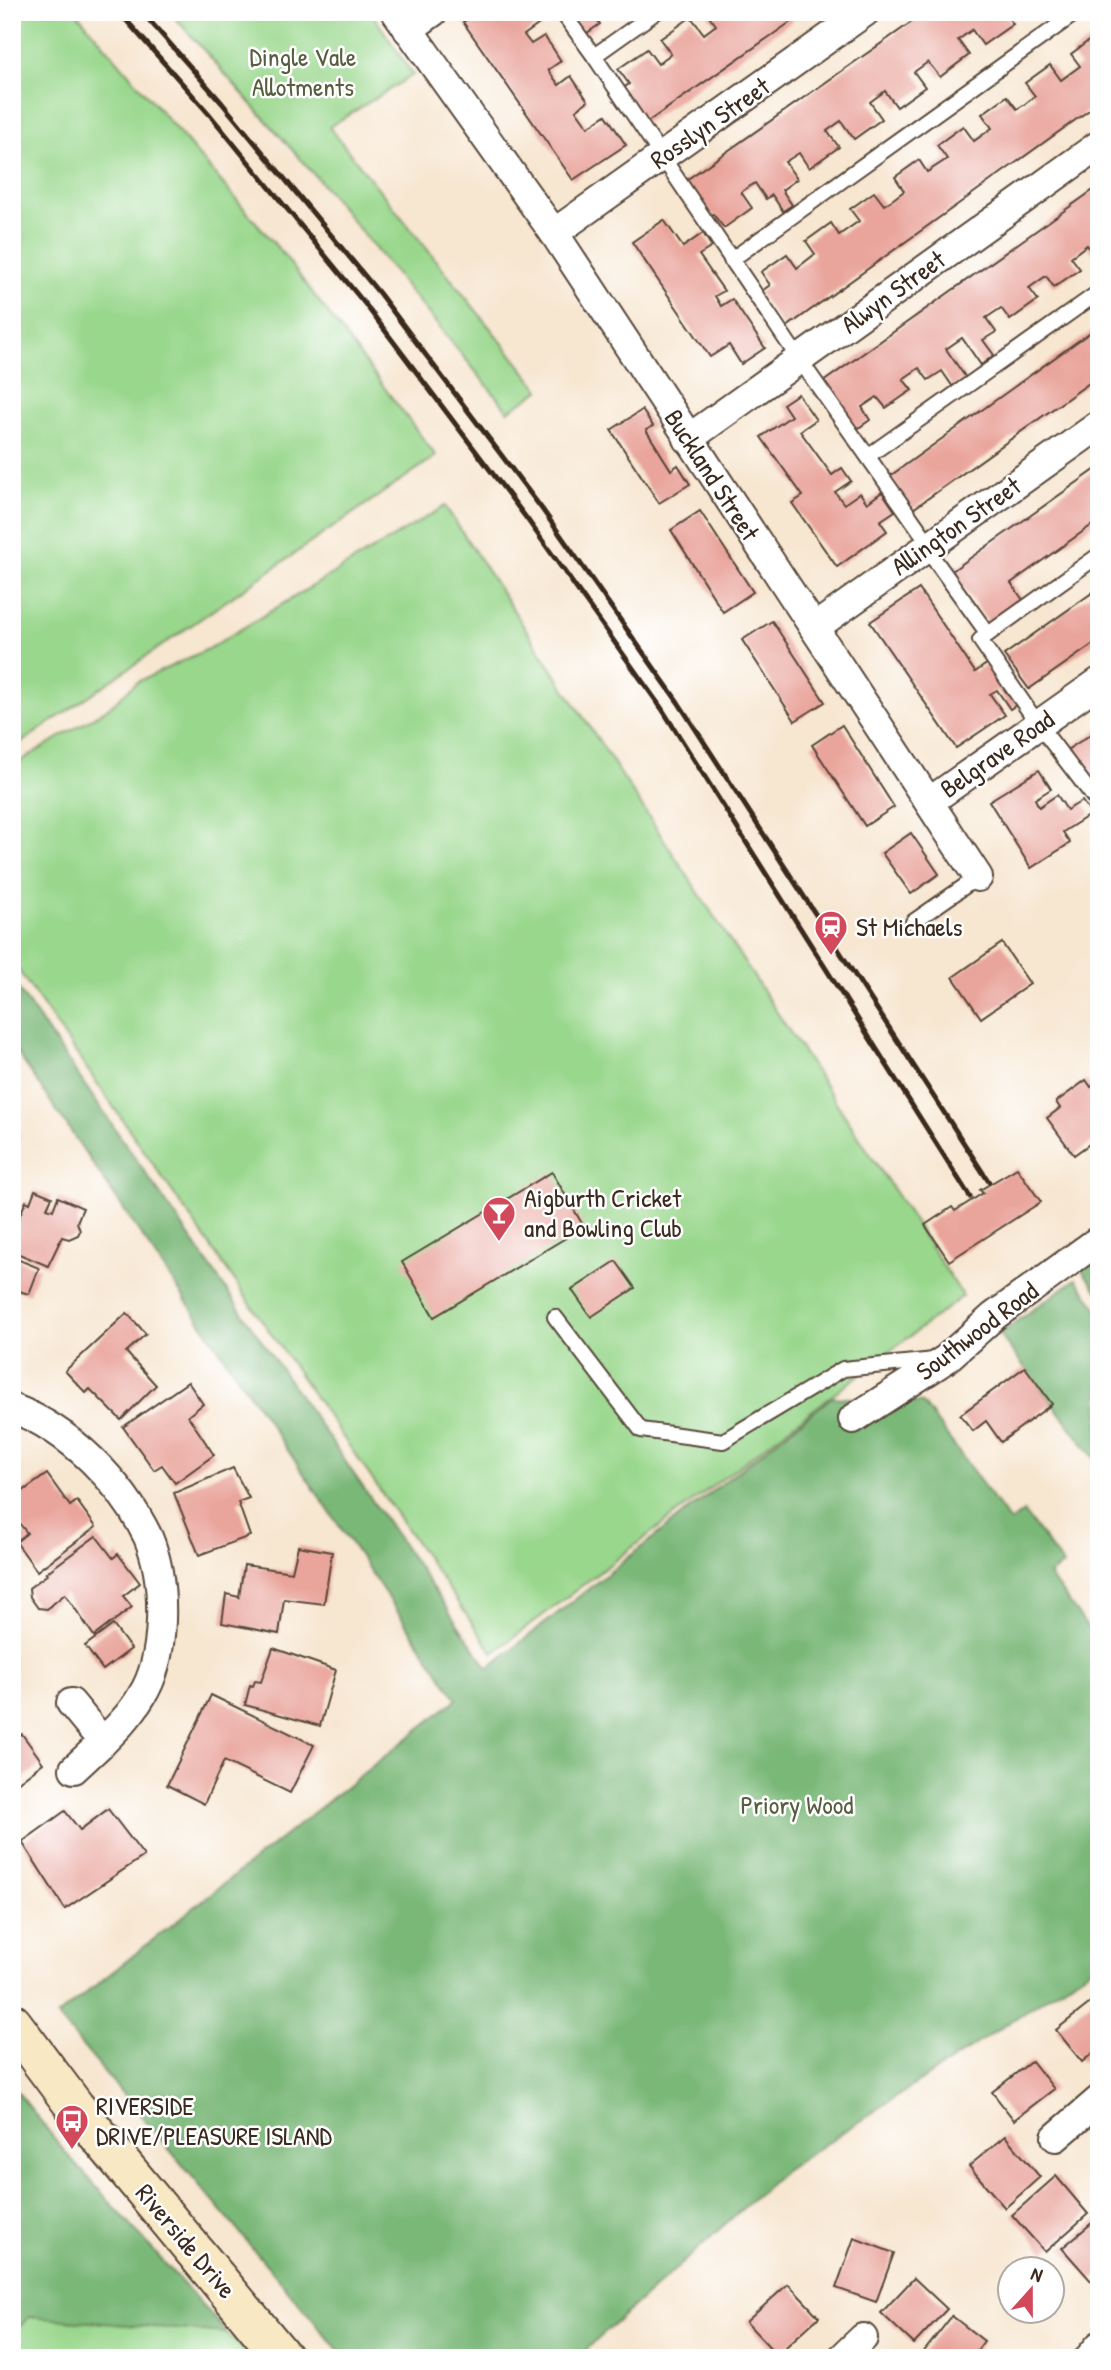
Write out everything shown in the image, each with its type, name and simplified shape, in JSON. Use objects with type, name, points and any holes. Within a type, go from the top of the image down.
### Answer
[{"type":"street","points":[[402,21],[433,12]]},
{"type":"street","name":"Rosslyn Street","points":[[554,233],[865,12]]},
{"type":"street","name":"Buckland Street","points":[[402,21],[554,233],[978,877]]},
{"type":"street","name":"Alwyn Street","points":[[688,439],[1099,145]]},
{"type":"street","name":"Allington Street","points":[[814,628],[1099,425]]},
{"type":"street","name":"Belgrave Road","points":[[929,802],[1099,681]]},
{"type":"street","name":"Southwood Road","points":[[853,1419],[947,1359],[994,1316],[1099,1240]]},
{"type":"street","points":[[12,1408],[28,1414],[69,1440],[102,1471],[128,1502],[148,1539],[158,1570],[161,1638],[142,1696],[126,1718],[74,1769]]},
{"type":"street","points":[[71,1703],[103,1742]]},
{"type":"street","name":"Riverside Drive","points":[[12,2023],[75,2107],[283,2358]]},
{"type":"street","points":[[1056,2137],[1094,2115]]},
{"type":"street","points":[[842,2358],[863,2338]]},
{"type":"street","points":[[1089,2358],[1099,2346]]},
{"type":"lane","points":[[562,12],[988,634]]},
{"type":"lane","points":[[594,56],[656,12]]},
{"type":"lane","points":[[731,260],[1077,12]]},
{"type":"lane","points":[[868,456],[1099,292]]},
{"type":"lane","points":[[1099,555],[981,640],[1038,724],[1099,804]]},
{"type":"lane","name":"Buckland Street","points":[[913,922],[978,877]]},
{"type":"lane","points":[[555,1317],[641,1430],[723,1441],[843,1369],[947,1359]]},
{"type":"green space","points":[[12,12],[76,12],[283,254],[436,456],[12,749]]},
{"type":"green space","name":"Dingle Vale Allotments","points":[[170,12],[371,12],[413,75],[329,127],[540,390],[508,411],[319,180]]},
{"type":"green space","points":[[445,506],[963,1296],[493,1653],[12,961],[12,766],[107,709],[137,682],[208,649]]},
{"type":"green space","name":"Priory Wood","points":[[12,980],[488,1668],[832,1397],[923,1403],[1010,1522],[1024,1512],[1063,1565],[1049,1575],[1099,1643],[1099,1963],[784,2171],[577,2358],[345,2358],[57,2016],[457,1699],[12,1045]]},
{"type":"green space","points":[[1099,1251],[1099,1293],[1082,1270]]},
{"type":"green space","points":[[1076,1279],[1099,1311],[1099,1464],[999,1334]]},
{"type":"green space","points":[[12,2085],[66,2153],[249,2358],[12,2358]]},
{"type":"green space","points":[[12,2085],[66,2153],[227,2333],[29,2317],[12,2334]]},
{"type":"building","points":[[477,12],[556,12],[524,35],[531,44],[544,36],[552,47],[561,61],[548,70],[559,85],[571,76],[588,101],[576,110],[588,127],[606,115],[626,145],[573,180],[463,22]]},
{"type":"building","points":[[568,12],[592,12],[600,24],[584,35]]},
{"type":"building","points":[[706,12],[805,12],[646,123],[622,89],[629,84],[618,69],[647,49],[658,64],[671,54],[660,39],[691,17],[704,34],[716,25]]},
{"type":"building","points":[[926,12],[1004,12],[1013,24],[983,45],[972,30],[958,40],[969,55],[940,77],[928,62],[914,72],[925,87],[897,107],[885,91],[870,102],[882,119],[854,139],[841,121],[827,131],[839,147],[809,168],[799,153],[785,162],[797,179],[782,190],[792,205],[783,211],[772,195],[766,199],[755,183],[741,192],[752,208],[724,228],[713,214],[707,218],[682,183]]},
{"type":"building","points":[[1099,33],[1099,103],[784,329],[759,293],[770,285],[761,272],[787,254],[797,268],[815,254],[806,241],[831,223],[839,235],[859,221],[850,209],[874,192],[884,205],[892,200],[904,191],[895,177],[919,160],[927,172],[947,159],[937,145],[963,126],[974,141],[992,128],[982,114],[1007,96],[1017,109],[1025,104],[1035,96],[1025,83],[1050,65],[1061,80],[1080,66],[1071,54]]},
{"type":"building","points":[[1099,186],[1099,257],[1097,259],[1087,245],[1071,257],[1080,269],[1054,287],[1046,276],[1029,288],[1038,300],[1010,320],[1001,308],[986,318],[996,332],[983,340],[994,355],[981,365],[962,338],[946,349],[966,378],[953,387],[942,371],[928,380],[919,368],[903,379],[912,390],[886,408],[877,397],[862,407],[870,420],[857,429],[823,382]]},
{"type":"building","points":[[664,220],[683,247],[703,233],[712,247],[699,255],[724,291],[715,296],[721,306],[732,299],[765,348],[741,364],[729,345],[710,357],[632,242]]},
{"type":"building","points":[[1099,326],[1099,376],[913,509],[890,476]]},
{"type":"building","points":[[798,394],[816,420],[800,431],[832,475],[842,468],[851,481],[835,492],[844,504],[860,493],[867,503],[882,492],[895,511],[880,521],[887,531],[837,567],[792,503],[803,496],[761,437],[791,416],[783,404]]},
{"type":"building","points":[[642,410],[653,426],[646,430],[671,470],[678,465],[690,484],[659,503],[611,430]]},
{"type":"building","points":[[1099,467],[1099,520],[1011,583],[1023,600],[989,624],[952,571]]},
{"type":"building","points":[[700,511],[753,592],[723,612],[671,530]]},
{"type":"building","points":[[1099,588],[1099,640],[1029,689],[1004,655]]},
{"type":"building","points":[[919,589],[975,672],[991,661],[1019,703],[1010,709],[997,690],[990,694],[1005,715],[956,748],[870,622]]},
{"type":"building","points":[[772,621],[825,702],[795,721],[742,640]]},
{"type":"building","points":[[842,725],[894,807],[865,826],[812,745]]},
{"type":"building","points":[[1099,729],[1099,782],[1093,786],[1067,750]]},
{"type":"building","points":[[1039,770],[1051,789],[1035,799],[1039,807],[1057,795],[1067,810],[1082,801],[1091,814],[1063,832],[1070,843],[1031,868],[989,801]]},
{"type":"building","points":[[911,833],[939,874],[911,894],[882,853]]},
{"type":"building","points":[[1002,943],[1030,984],[981,1018],[953,977]]},
{"type":"building","points":[[1086,1080],[1091,1087],[1099,1081],[1099,1137],[1074,1155],[1047,1118],[1060,1108],[1056,1102]]},
{"type":"building","points":[[12,1132],[20,1135],[12,1153]]},
{"type":"building","points":[[1017,1168],[1041,1202],[949,1261],[925,1225],[952,1207],[955,1211],[983,1193],[980,1190]]},
{"type":"building","points":[[552,1172],[584,1227],[434,1317],[402,1262]]},
{"type":"building","points":[[35,1190],[52,1197],[47,1208],[53,1210],[58,1197],[83,1208],[77,1222],[80,1231],[78,1235],[69,1239],[62,1237],[48,1266],[12,1251],[12,1233],[26,1201],[30,1203]]},
{"type":"building","points":[[12,1257],[39,1268],[29,1294],[12,1289]]},
{"type":"building","points":[[616,1261],[635,1288],[591,1317],[572,1290]]},
{"type":"building","points":[[127,1313],[146,1334],[126,1352],[156,1385],[121,1420],[90,1389],[86,1393],[65,1371]]},
{"type":"building","points":[[1025,1367],[1052,1404],[1001,1442],[986,1421],[973,1431],[960,1415]]},
{"type":"building","points":[[188,1382],[203,1404],[188,1416],[214,1455],[175,1483],[162,1465],[154,1470],[123,1427]]},
{"type":"building","points":[[233,1468],[249,1498],[238,1502],[250,1536],[199,1555],[174,1493]]},
{"type":"building","points":[[47,1474],[70,1506],[77,1501],[96,1527],[37,1571],[16,1542],[27,1533],[12,1514],[12,1499]]},
{"type":"building","points":[[96,1536],[113,1558],[118,1554],[140,1583],[123,1596],[132,1607],[94,1636],[65,1594],[47,1609],[38,1608],[30,1597],[29,1588]]},
{"type":"building","points":[[298,1546],[332,1552],[324,1604],[284,1599],[279,1634],[222,1623],[226,1594],[239,1597],[244,1565],[292,1572]]},
{"type":"building","points":[[113,1625],[131,1649],[103,1670],[85,1646]]},
{"type":"building","points":[[273,1648],[336,1670],[320,1726],[245,1705],[250,1685],[253,1686],[255,1681],[261,1682]]},
{"type":"building","points":[[211,1695],[314,1745],[290,1793],[224,1761],[204,1804],[167,1785]]},
{"type":"building","points":[[22,1734],[43,1763],[12,1787],[12,1740]]},
{"type":"building","points":[[108,1809],[144,1856],[65,1909],[22,1842],[65,1811],[80,1830]]},
{"type":"building","points":[[1099,1996],[1099,2048],[1082,2062],[1056,2030]]},
{"type":"building","points":[[1032,2061],[1054,2089],[1014,2120],[992,2092]]},
{"type":"building","points":[[1005,2136],[1040,2177],[1005,2208],[969,2166]]},
{"type":"building","points":[[1056,2176],[1088,2214],[1045,2252],[1012,2215]]},
{"type":"building","points":[[1099,2217],[1099,2275],[1091,2281],[1062,2248]]},
{"type":"building","points":[[854,2238],[894,2253],[876,2302],[836,2288]]},
{"type":"building","points":[[914,2278],[947,2309],[914,2344],[881,2313]]},
{"type":"building","points":[[788,2284],[819,2317],[777,2355],[746,2322]]},
{"type":"building","points":[[952,2316],[984,2341],[971,2358],[919,2358]]},
{"type":"building","points":[[733,2350],[735,2358],[709,2358],[709,2357]]},
{"type":"railway","points":[[119,12],[210,115],[365,304],[527,519],[662,709],[970,1197]]},
{"type":"railway","points":[[142,12],[222,103],[379,293],[542,509],[678,702],[989,1182]]},
{"type":"place","name":"St Michaels","points":[[831,957]]},
{"type":"place","name":"Aigburth Cricket and Bowling Club","points":[[499,1243]]},
{"type":"place","name":"RIVERSIDE DRIVE/PLEASURE ISLAND","points":[[72,2151]]}]
